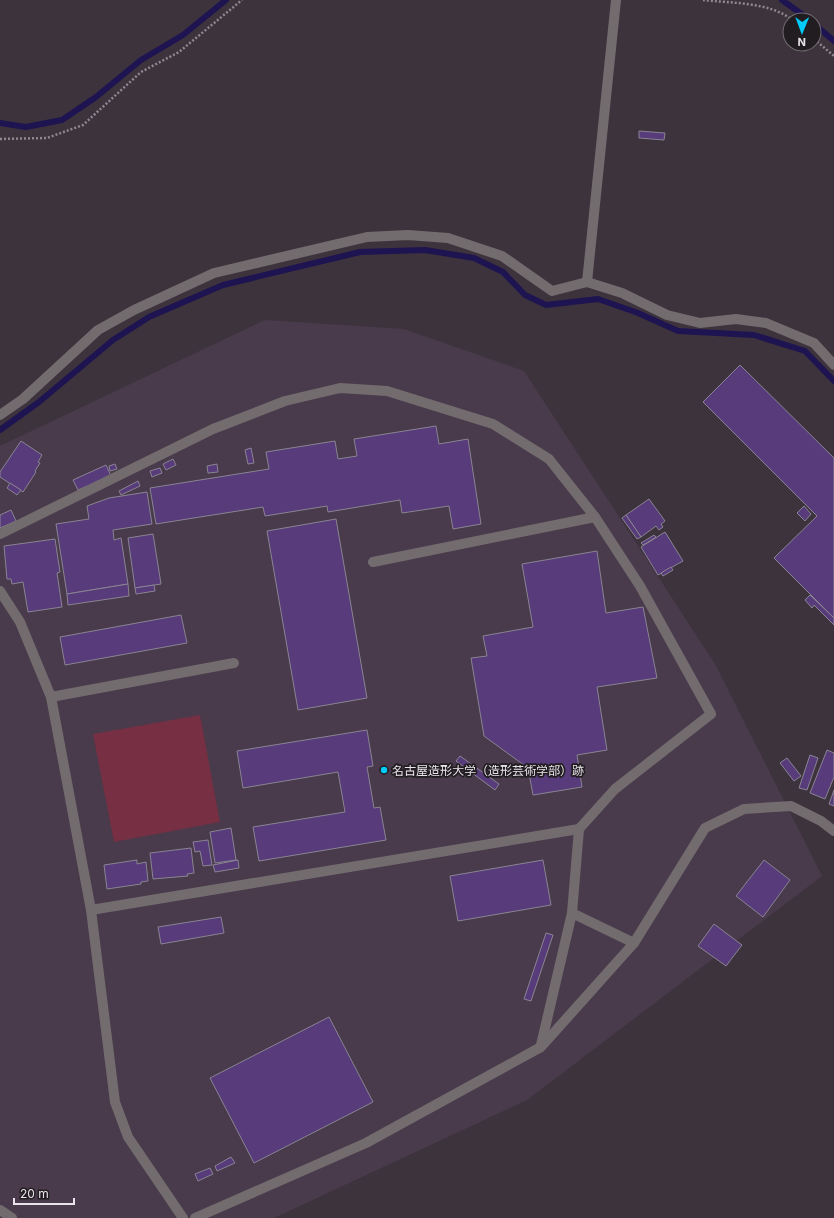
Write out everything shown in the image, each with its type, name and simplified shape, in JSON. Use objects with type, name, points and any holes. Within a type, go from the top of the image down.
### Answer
[{"type":"street","points":[[586,282],[616,0]]},
{"type":"street","points":[[0,415],[23,399],[98,330],[134,310],[214,273],[367,238],[408,236],[448,238],[502,256],[552,291],[586,282],[622,293],[667,315],[700,323],[736,319],[766,323],[814,342],[834,365]]},
{"type":"street","points":[[0,534],[213,429],[285,401],[340,388],[387,391],[493,424],[549,459],[595,517],[640,586],[711,714],[615,789],[580,829],[572,913],[541,1047]]},
{"type":"street","points":[[373,562],[595,517]]},
{"type":"street","points":[[0,591],[20,622],[52,697],[91,910],[115,1102],[128,1137],[183,1218]]},
{"type":"street","points":[[52,697],[234,663]]},
{"type":"street","points":[[194,1218],[366,1143],[541,1047],[634,943],[705,828],[744,809],[791,806],[821,821],[834,831]]},
{"type":"street","points":[[91,910],[580,829]]},
{"type":"street","points":[[572,913],[634,943]]},
{"type":"street","points":[[0,1210],[12,1218]]},
{"type":"path","points":[[0,139],[47,138],[82,125],[141,72],[179,52],[242,0]]},
{"type":"path","points":[[703,0],[755,5],[782,13]]},
{"type":"path","points":[[822,46],[834,56]]},
{"type":"shaded area","name":"名古屋造形大学（造形芸術学部）跡","points":[[265,320],[404,329],[524,371],[715,664],[822,876],[527,1100],[274,1218],[0,1218],[0,446]]},
{"type":"shaded area","points":[[200,715],[220,822],[114,842],[93,734]]},
{"type":"building","points":[[639,131],[665,133],[664,140],[639,138]]},
{"type":"building","points":[[740,365],[834,458],[834,618],[774,558],[817,516],[703,402]]},
{"type":"building","points":[[436,426],[439,444],[468,439],[481,524],[453,529],[449,506],[402,513],[400,500],[328,512],[327,506],[265,516],[263,507],[156,524],[150,488],[269,469],[266,452],[335,441],[338,459],[357,456],[354,439]]},
{"type":"building","points":[[21,441],[42,455],[38,462],[40,463],[35,471],[36,472],[23,492],[0,477],[0,472]]},
{"type":"building","points":[[251,448],[254,463],[248,464],[245,450]]},
{"type":"building","points":[[173,459],[176,465],[166,470],[163,464]]},
{"type":"building","points":[[115,464],[117,469],[110,471],[109,466]]},
{"type":"building","points":[[217,464],[218,472],[208,473],[207,466]]},
{"type":"building","points":[[106,465],[111,476],[78,490],[73,480]]},
{"type":"building","points":[[160,468],[162,473],[152,477],[150,471]]},
{"type":"building","points":[[138,481],[140,486],[121,495],[119,491]]},
{"type":"building","points":[[10,483],[21,490],[17,495],[7,488]]},
{"type":"building","points":[[147,492],[152,524],[113,530],[114,540],[121,538],[128,584],[67,594],[56,524],[89,519],[87,506],[109,498]]},
{"type":"building","points":[[649,499],[665,521],[661,524],[663,527],[659,530],[656,526],[641,537],[626,515]]},
{"type":"building","points":[[804,506],[811,514],[805,521],[797,513]]},
{"type":"building","points":[[11,510],[16,521],[0,528],[0,515]]},
{"type":"building","points":[[626,515],[641,537],[637,539],[622,518]]},
{"type":"building","points":[[336,519],[367,698],[298,710],[267,531]]},
{"type":"building","points":[[665,532],[683,561],[658,575],[641,547]]},
{"type":"building","points":[[153,534],[161,584],[135,588],[128,538]]},
{"type":"building","points":[[654,535],[656,537],[643,545],[641,543]]},
{"type":"building","points":[[55,539],[60,572],[57,573],[62,607],[28,612],[23,582],[12,584],[11,579],[7,579],[4,546]]},
{"type":"building","points":[[597,551],[606,613],[643,607],[657,678],[597,687],[607,750],[577,755],[582,787],[533,795],[528,768],[484,736],[471,658],[487,656],[483,636],[533,627],[522,564]]},
{"type":"building","points":[[671,567],[673,570],[663,576],[661,573]]},
{"type":"building","points":[[128,584],[129,596],[68,605],[67,594]]},
{"type":"building","points":[[154,585],[155,591],[136,594],[135,588]]},
{"type":"building","points":[[810,595],[834,618],[834,625],[814,605],[812,608],[805,600]]},
{"type":"building","points":[[181,615],[187,643],[65,665],[60,637]]},
{"type":"building","points":[[367,730],[373,766],[367,767],[374,808],[380,807],[386,840],[259,861],[253,827],[345,812],[338,772],[243,788],[237,751]]},
{"type":"building","points":[[827,750],[834,753],[834,777],[825,799],[810,793]]},
{"type":"building","points":[[810,755],[818,758],[807,790],[799,788]]},
{"type":"building","points":[[460,756],[499,784],[495,790],[456,761]]},
{"type":"building","points":[[787,758],[801,776],[794,781],[780,763]]},
{"type":"building","points":[[834,790],[834,806],[829,804]]},
{"type":"building","points":[[231,828],[236,860],[215,863],[210,832]]},
{"type":"building","points":[[208,840],[212,865],[203,866],[200,851],[195,852],[193,842]]},
{"type":"building","points":[[191,848],[194,873],[187,874],[188,876],[153,879],[150,853]]},
{"type":"building","points":[[137,860],[137,864],[146,862],[148,881],[141,882],[141,884],[107,889],[104,865]]},
{"type":"building","points":[[238,860],[239,868],[215,872],[213,865]]},
{"type":"building","points":[[543,860],[551,905],[458,921],[450,876]]},
{"type":"building","points":[[764,860],[790,880],[763,917],[736,896]]},
{"type":"building","points":[[221,917],[224,933],[161,944],[158,927]]},
{"type":"building","points":[[714,924],[742,945],[726,966],[698,946]]},
{"type":"building","points":[[546,933],[553,935],[531,1001],[524,999]]},
{"type":"building","points":[[329,1017],[373,1102],[254,1163],[210,1078]]},
{"type":"building","points":[[231,1157],[235,1163],[217,1171],[215,1166]]},
{"type":"building","points":[[210,1168],[213,1174],[198,1181],[195,1174]]},
{"type":"waterway","points":[[0,123],[26,127],[62,120],[96,97],[141,60],[183,35],[226,0]]},
{"type":"waterway","points":[[782,0],[799,12]]},
{"type":"waterway","points":[[822,31],[834,41]]},
{"type":"waterway","points":[[0,430],[39,402],[113,340],[149,317],[223,285],[360,252],[425,250],[474,258],[503,272],[525,295],[546,305],[598,299],[638,313],[678,331],[754,335],[805,351],[834,381]]},
{"type":"place","name":"名古屋造形大学（造形芸術学部）跡","points":[[384,770]]}]
